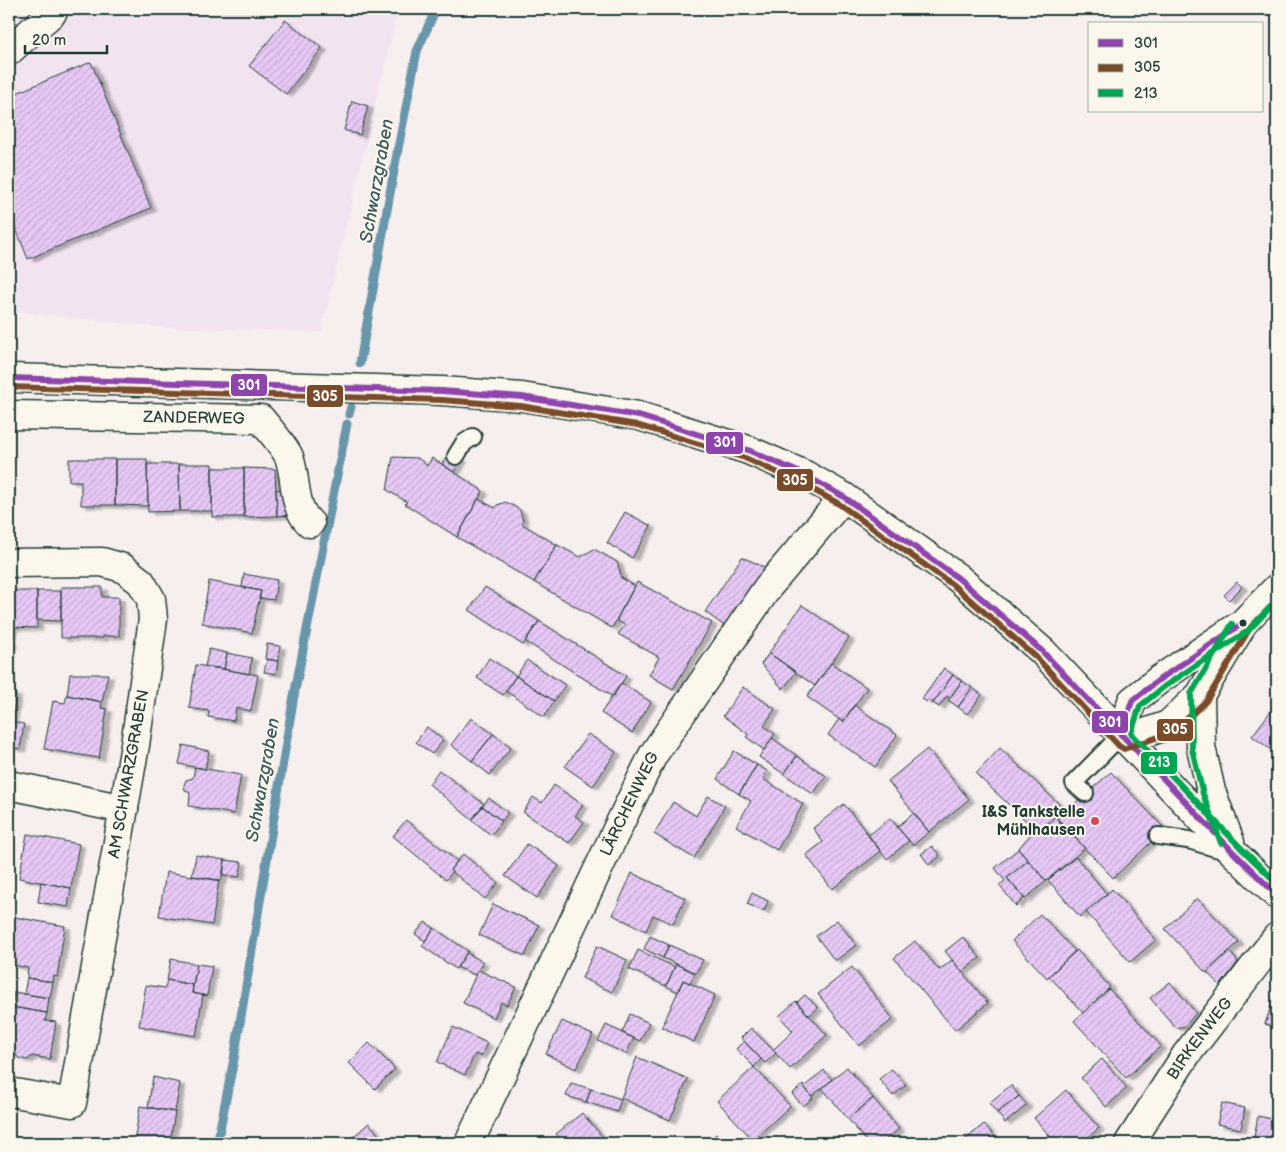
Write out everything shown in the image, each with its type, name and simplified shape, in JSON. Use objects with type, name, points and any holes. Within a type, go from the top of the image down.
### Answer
[{"type":"street","points":[[9,51],[52,13],[54,9]]},
{"type":"street","points":[[9,378],[433,391],[522,396],[639,416],[748,450],[805,475],[844,497],[958,578],[1042,650],[1234,853],[1277,895]]},
{"type":"street","name":"ZANDERWEG","points":[[9,415],[261,418],[288,456],[297,500],[304,518],[310,523]]},
{"type":"street","name":"LÄRCHENWEG","points":[[469,1143],[615,833],[654,756],[768,588],[844,497]]},
{"type":"street","name":"AM SCHWARZGRABEN","points":[[9,563],[102,562],[123,568],[141,582],[151,599],[153,618],[135,745],[72,1103],[9,1092]]},
{"type":"street","points":[[1123,737],[1132,701],[1160,678],[1243,623],[1275,594]]},
{"type":"street","points":[[1123,737],[1168,725],[1200,695],[1243,623]]},
{"type":"street","points":[[1200,695],[1201,748],[1211,791],[1234,853]]},
{"type":"street","points":[[9,785],[124,809]]},
{"type":"street","name":"BIRKENWEG","points":[[1129,1143],[1186,1055],[1277,937]]},
{"type":"lane","points":[[456,456],[464,444],[473,437]]},
{"type":"lane","points":[[1085,793],[1074,783],[1123,737]]},
{"type":"lane","points":[[1158,836],[1188,840],[1234,853]]},
{"type":"shaded area","points":[[9,9],[398,9],[321,332],[158,327],[9,311]]},
{"type":"building","points":[[285,20],[322,48],[286,94],[249,66]]},
{"type":"building","points":[[91,62],[151,208],[28,259],[9,211],[9,96]]},
{"type":"building","points":[[352,101],[368,106],[360,135],[344,130]]},
{"type":"building","points":[[449,452],[462,459],[454,472],[442,464]]},
{"type":"building","points":[[393,457],[418,458],[427,466],[432,458],[483,491],[457,537],[405,504],[407,502],[387,490]]},
{"type":"building","points":[[69,459],[115,459],[115,505],[81,505],[81,481],[69,481]]},
{"type":"building","points":[[115,459],[147,459],[148,506],[115,505]]},
{"type":"building","points":[[147,464],[179,464],[180,511],[148,512]]},
{"type":"building","points":[[179,464],[212,464],[212,511],[180,511]]},
{"type":"building","points":[[212,468],[244,468],[244,517],[212,517]]},
{"type":"building","points":[[244,468],[275,469],[277,516],[244,517]]},
{"type":"building","points":[[289,489],[290,515],[277,516],[276,490]]},
{"type":"building","points":[[478,499],[495,508],[497,505],[506,502],[520,510],[522,524],[557,545],[534,582],[457,537]]},
{"type":"building","points":[[625,512],[651,526],[632,558],[607,543]]},
{"type":"building","points":[[557,545],[580,557],[594,549],[617,562],[620,577],[635,586],[612,628],[534,582]]},
{"type":"building","points":[[742,557],[766,568],[726,627],[705,612]]},
{"type":"building","points":[[244,574],[277,580],[274,600],[259,598],[261,591],[242,587]]},
{"type":"building","points":[[209,581],[261,591],[252,633],[202,623]]},
{"type":"building","points":[[637,582],[712,623],[673,689],[649,675],[659,657],[618,634],[625,625],[616,620]]},
{"type":"building","points":[[1237,582],[1242,587],[1229,600],[1224,595]]},
{"type":"building","points":[[9,586],[12,586],[11,647],[9,647]]},
{"type":"building","points":[[61,587],[102,587],[102,597],[119,597],[119,636],[61,638]]},
{"type":"building","points":[[485,587],[539,621],[523,645],[469,610]]},
{"type":"building","points":[[12,591],[37,591],[37,628],[11,627]]},
{"type":"building","points":[[37,591],[61,591],[61,621],[37,620]]},
{"type":"building","points":[[802,605],[849,638],[815,686],[769,653]]},
{"type":"building","points":[[539,621],[626,676],[613,697],[525,641]]},
{"type":"building","points":[[267,644],[280,646],[278,661],[265,659]]},
{"type":"building","points":[[209,649],[227,653],[224,669],[205,666]]},
{"type":"building","points":[[227,653],[252,658],[249,674],[224,669]]},
{"type":"building","points":[[769,653],[796,672],[783,689],[761,664]]},
{"type":"building","points":[[489,658],[516,676],[503,695],[477,678]]},
{"type":"building","points":[[267,659],[278,661],[276,674],[264,672]]},
{"type":"building","points":[[527,660],[565,685],[554,701],[516,676]]},
{"type":"building","points":[[831,663],[867,688],[843,722],[807,697]]},
{"type":"building","points":[[196,665],[258,675],[251,711],[236,708],[234,721],[208,717],[209,711],[189,708]]},
{"type":"building","points":[[944,668],[953,675],[933,703],[922,699]]},
{"type":"building","points":[[70,674],[108,674],[102,702],[67,695]]},
{"type":"building","points":[[953,675],[962,681],[950,698],[947,696],[939,707],[933,703]]},
{"type":"building","points":[[516,676],[554,701],[544,717],[506,691]]},
{"type":"building","points":[[962,681],[972,688],[958,707],[948,700]]},
{"type":"building","points":[[621,683],[651,702],[632,733],[601,713]]},
{"type":"building","points":[[743,687],[775,709],[764,726],[775,734],[764,750],[746,737],[748,734],[723,716]]},
{"type":"building","points":[[972,688],[982,695],[967,714],[958,707]]},
{"type":"building","points":[[9,693],[16,694],[9,737]]},
{"type":"building","points":[[67,695],[102,702],[101,708],[107,709],[99,758],[44,749],[53,701],[65,703]]},
{"type":"building","points":[[854,705],[897,735],[875,767],[828,735],[839,719],[843,722]]},
{"type":"building","points":[[1273,708],[1277,712],[1277,754],[1252,736]]},
{"type":"building","points":[[471,718],[493,734],[472,761],[451,745]]},
{"type":"building","points":[[11,722],[24,724],[20,749],[9,747]]},
{"type":"building","points":[[427,727],[443,740],[432,754],[416,742]]},
{"type":"building","points":[[493,734],[511,747],[490,775],[472,761]]},
{"type":"building","points":[[588,734],[616,752],[593,786],[565,767]]},
{"type":"building","points":[[772,738],[797,756],[784,774],[759,757]]},
{"type":"building","points":[[183,745],[209,751],[205,769],[179,764]]},
{"type":"building","points":[[1000,748],[1063,808],[1039,833],[976,774]]},
{"type":"building","points":[[927,749],[969,799],[929,832],[888,781]]},
{"type":"building","points":[[734,751],[757,765],[739,794],[717,779]]},
{"type":"building","points":[[797,756],[826,776],[813,794],[784,774]]},
{"type":"building","points":[[757,765],[767,771],[763,779],[803,804],[777,850],[736,826],[751,801],[739,794]]},
{"type":"building","points":[[195,767],[241,775],[234,814],[189,806],[190,793],[185,790],[184,785],[186,780],[193,778]]},
{"type":"building","points":[[439,770],[484,804],[472,820],[429,784]]},
{"type":"building","points":[[1111,772],[1165,829],[1113,878],[1057,819]]},
{"type":"building","points":[[554,785],[583,805],[575,816],[584,822],[569,843],[523,812],[533,797],[542,803]]},
{"type":"building","points":[[708,796],[725,806],[694,858],[654,834],[673,802],[696,816]]},
{"type":"building","points":[[489,798],[508,813],[502,821],[482,806]]},
{"type":"building","points":[[844,804],[881,851],[832,889],[806,855],[823,842],[813,828]]},
{"type":"building","points":[[482,806],[502,821],[491,835],[472,820]]},
{"type":"building","points":[[914,813],[929,832],[913,845],[897,827]]},
{"type":"building","points":[[1055,816],[1085,848],[1046,881],[1018,849],[1035,829],[1039,833]]},
{"type":"building","points":[[890,818],[909,841],[887,859],[868,836]]},
{"type":"building","points":[[406,820],[457,861],[450,870],[452,872],[446,880],[393,836]]},
{"type":"building","points":[[27,834],[79,844],[71,888],[19,878]]},
{"type":"building","points":[[527,844],[559,866],[537,898],[505,876]]},
{"type":"building","points":[[932,846],[940,856],[929,865],[921,854]]},
{"type":"building","points":[[1018,849],[1028,860],[1007,878],[1024,898],[1016,906],[999,885],[1005,881],[995,868]]},
{"type":"building","points":[[463,854],[498,883],[485,899],[450,870]]},
{"type":"building","points":[[196,855],[225,860],[221,881],[192,876]]},
{"type":"building","points":[[1076,857],[1107,894],[1080,917],[1048,880]]},
{"type":"building","points":[[225,860],[242,862],[239,877],[223,875]]},
{"type":"building","points":[[1028,860],[1046,881],[1025,899],[1007,878]]},
{"type":"building","points":[[166,872],[219,880],[212,925],[159,916]]},
{"type":"building","points":[[632,873],[685,898],[673,924],[653,915],[646,931],[613,915]]},
{"type":"building","points":[[41,882],[71,888],[68,907],[38,902]]},
{"type":"building","points":[[1112,889],[1156,940],[1130,962],[1086,912]]},
{"type":"building","points":[[752,893],[768,901],[764,911],[747,904]]},
{"type":"building","points":[[1197,898],[1239,942],[1206,973],[1165,929]]},
{"type":"building","points":[[493,904],[539,925],[525,956],[479,935]]},
{"type":"building","points":[[1040,914],[1075,951],[1047,978],[1012,941]]},
{"type":"building","points":[[9,916],[65,926],[57,977],[54,976],[53,982],[27,978],[28,968],[9,964]]},
{"type":"building","points":[[837,920],[856,945],[835,961],[816,936]]},
{"type":"building","points":[[425,922],[434,928],[425,941],[415,934]]},
{"type":"building","points":[[434,928],[468,951],[456,969],[422,946]]},
{"type":"building","points":[[650,936],[669,945],[663,958],[644,949]]},
{"type":"building","points":[[963,937],[980,958],[962,972],[945,951]]},
{"type":"building","points":[[915,941],[939,970],[952,960],[988,1003],[955,1030],[894,958]]},
{"type":"building","points":[[669,945],[703,960],[696,973],[663,958]]},
{"type":"building","points":[[597,946],[627,960],[612,992],[582,978]]},
{"type":"building","points":[[638,950],[675,967],[666,986],[629,969]]},
{"type":"building","points":[[1077,950],[1110,987],[1083,1013],[1049,976]]},
{"type":"building","points":[[1229,951],[1238,962],[1220,986],[1207,972]]},
{"type":"building","points":[[467,953],[483,962],[475,975],[457,967]]},
{"type":"building","points":[[171,959],[197,964],[193,985],[167,980]]},
{"type":"building","points":[[197,964],[212,966],[207,996],[192,993]]},
{"type":"building","points":[[676,964],[695,973],[690,983],[683,980],[678,992],[666,986]]},
{"type":"building","points":[[852,967],[893,1019],[859,1046],[818,994]]},
{"type":"building","points":[[478,970],[516,987],[507,1005],[501,1002],[494,1018],[463,1003]]},
{"type":"building","points":[[27,978],[53,982],[50,998],[24,994]]},
{"type":"building","points":[[167,980],[193,985],[192,993],[203,995],[196,1036],[139,1026],[146,985],[165,988]]},
{"type":"building","points":[[683,980],[715,995],[694,1042],[662,1027]]},
{"type":"building","points":[[1170,982],[1196,1013],[1185,1026],[1176,1028],[1150,998]]},
{"type":"building","points":[[1277,988],[1277,1028],[1265,1024]]},
{"type":"building","points":[[1109,989],[1161,1046],[1126,1078],[1074,1021]]},
{"type":"building","points":[[14,992],[49,998],[47,1013],[12,1007]]},
{"type":"building","points":[[805,995],[818,1008],[809,1016],[797,1002]]},
{"type":"building","points":[[9,999],[13,1000],[12,1007],[47,1013],[45,1021],[56,1022],[50,1059],[32,1056],[27,1060],[18,1058],[15,1053],[9,1052]]},
{"type":"building","points":[[796,1001],[827,1035],[790,1069],[773,1050],[793,1031],[779,1016]]},
{"type":"building","points":[[630,1014],[649,1023],[640,1041],[622,1033]]},
{"type":"building","points":[[562,1021],[593,1035],[576,1069],[546,1054]]},
{"type":"building","points":[[606,1025],[634,1038],[626,1054],[598,1041]]},
{"type":"building","points":[[453,1027],[487,1043],[481,1056],[475,1054],[465,1075],[437,1062]]},
{"type":"building","points":[[751,1028],[776,1053],[765,1063],[741,1038]]},
{"type":"building","points":[[744,1041],[761,1059],[754,1067],[736,1049]]},
{"type":"building","points":[[369,1043],[395,1069],[375,1089],[349,1063]]},
{"type":"building","points":[[637,1057],[688,1079],[670,1120],[621,1098]]},
{"type":"building","points":[[1102,1059],[1127,1088],[1106,1107],[1081,1078]]},
{"type":"building","points":[[754,1067],[790,1106],[753,1140],[717,1101]]},
{"type":"building","points":[[847,1067],[873,1098],[848,1119],[822,1088]]},
{"type":"building","points":[[892,1069],[906,1085],[893,1096],[879,1079]]},
{"type":"building","points":[[824,1070],[832,1080],[812,1096],[804,1087]]},
{"type":"building","points":[[153,1077],[180,1083],[175,1112],[148,1107]]},
{"type":"building","points":[[571,1083],[591,1089],[586,1102],[566,1096]]},
{"type":"building","points":[[803,1085],[813,1098],[803,1106],[792,1094]]},
{"type":"building","points":[[1011,1085],[1019,1096],[997,1113],[989,1103]]},
{"type":"building","points":[[591,1089],[621,1099],[617,1112],[586,1102]]},
{"type":"building","points":[[1066,1090],[1099,1128],[1081,1143],[1056,1143],[1034,1118]]},
{"type":"building","points":[[1019,1096],[1027,1105],[1005,1123],[997,1113]]},
{"type":"building","points":[[873,1098],[899,1129],[882,1143],[868,1143],[848,1119]]},
{"type":"building","points":[[1222,1103],[1245,1108],[1241,1129],[1217,1124]]},
{"type":"building","points":[[140,1106],[175,1112],[170,1143],[134,1143]]},
{"type":"building","points":[[582,1113],[608,1143],[564,1143],[556,1134]]},
{"type":"building","points":[[1258,1116],[1277,1120],[1277,1143],[1253,1143]]},
{"type":"building","points":[[369,1123],[385,1143],[347,1142]]},
{"type":"building","points":[[984,1124],[1000,1143],[961,1143]]},
{"type":"building","points":[[716,1134],[723,1143],[705,1143]]},
{"type":"waterway","name":"Schwarzgraben","points":[[360,363],[417,51],[436,9]]},
{"type":"waterway","name":"Schwarzgraben","points":[[349,414],[351,407]]},
{"type":"waterway","name":"Schwarzgraben","points":[[217,1143],[234,1059],[293,701],[347,424]]},
{"type":"transit line","name":"301","points":[[9,378],[442,391],[522,397],[639,416],[748,450],[805,475],[844,497],[958,578],[1042,651],[1234,853],[1277,895]]},
{"type":"transit line","name":"305","points":[[9,387],[442,400],[521,406],[637,425],[745,458],[801,483],[839,504],[953,585],[1036,657],[1119,746],[1124,749],[1173,732],[1206,701],[1250,628],[1277,600]]},
{"type":"transit line","name":"213","points":[[1277,600],[1249,630],[1165,686],[1140,706],[1131,733],[1277,883]]},
{"type":"transit line","name":"301","points":[[1121,735],[1132,701],[1160,679],[1243,623]]},
{"type":"transit line","name":"213","points":[[1221,843],[1203,794],[1192,749],[1191,694],[1232,624]]},
{"type":"place","name":"I&S Tankstelle Mühlhausen","points":[[1095,821]]}]
